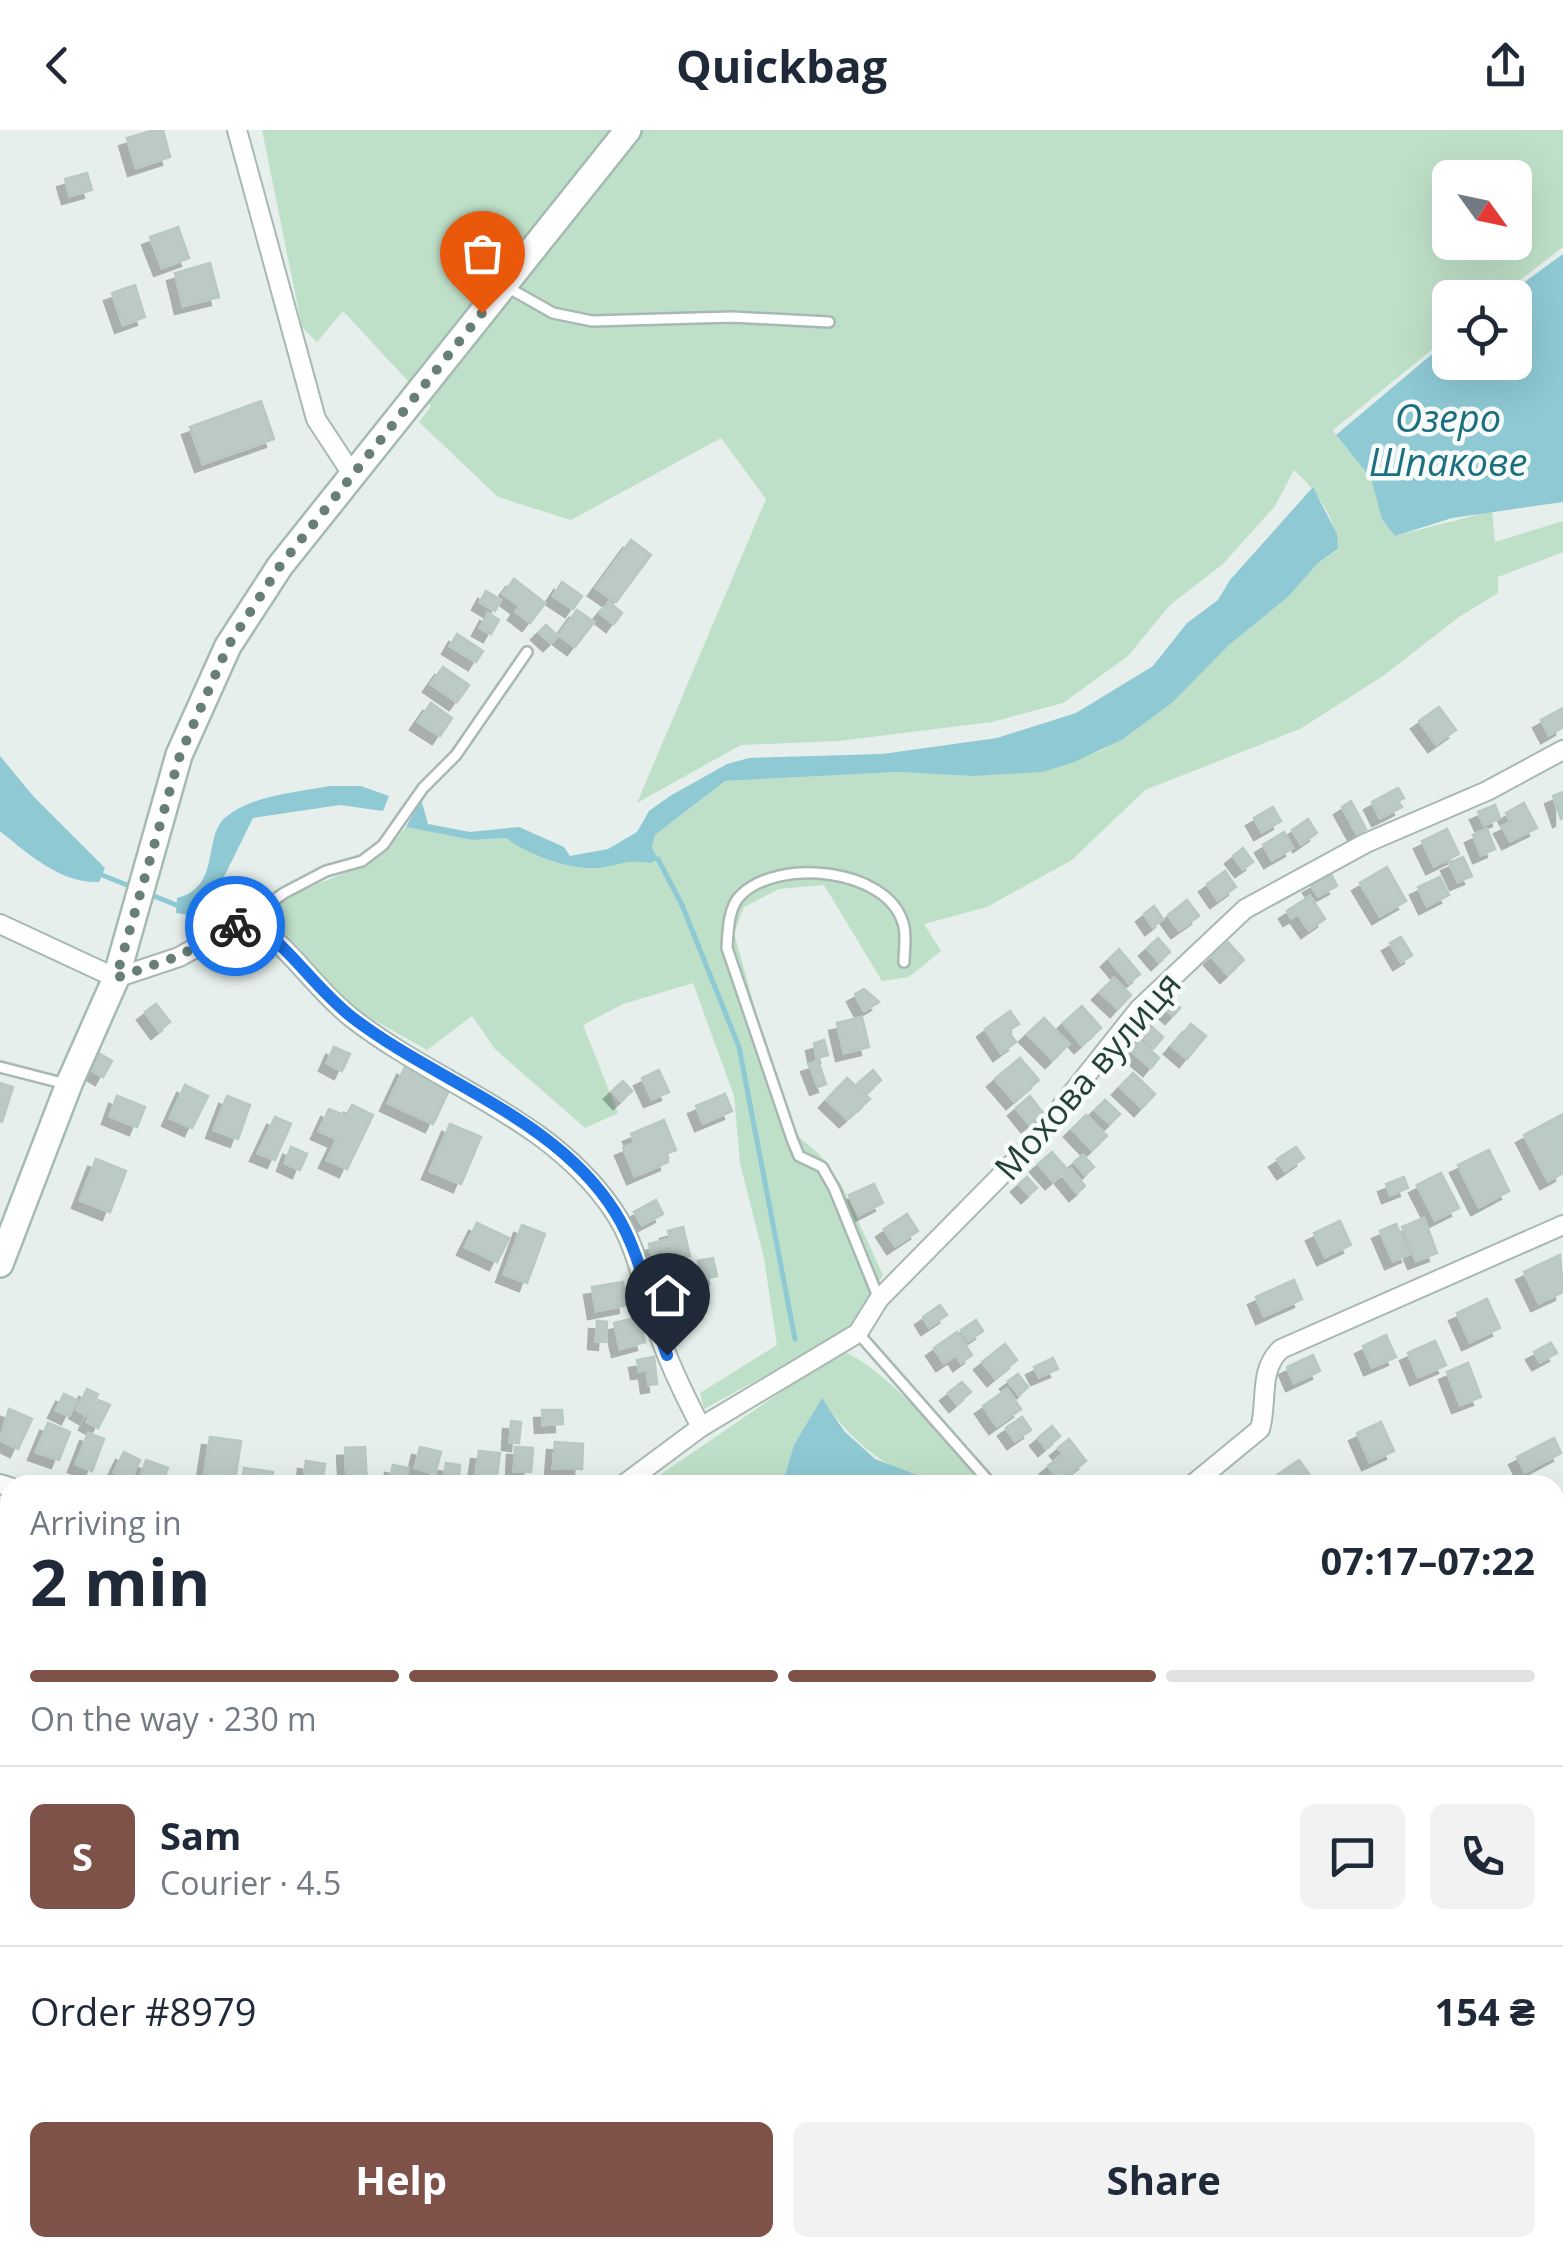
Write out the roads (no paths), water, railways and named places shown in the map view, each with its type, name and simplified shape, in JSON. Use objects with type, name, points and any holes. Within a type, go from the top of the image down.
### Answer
[{"type":"main road","points":[[0,1264],[69,1084],[116,978],[180,755],[228,646],[280,566],[628,130]]},
{"type":"street","points":[[237,130],[316,419],[352,474]]},
{"type":"street","name":"Мохова вулиця","points":[[858,1333],[880,1298],[1030,1146],[1139,1009],[1245,909],[1366,843],[1487,791],[1563,750]]},
{"type":"street","points":[[0,924],[116,978],[179,956],[248,919],[300,961],[351,1017],[523,1123],[583,1168],[616,1213],[632,1247],[667,1355],[701,1427]]},
{"type":"street","points":[[1204,1475],[1260,1429],[1265,1380],[1272,1357],[1281,1348],[1563,1224]]},
{"type":"street","points":[[636,1475],[701,1427],[858,1333]]},
{"type":"lane","points":[[504,285],[552,312],[592,321],[732,317],[828,322]]},
{"type":"lane","points":[[248,919],[284,893],[326,871],[362,861],[383,845],[423,788],[456,755],[527,652]]},
{"type":"lane","points":[[880,1298],[822,1166],[799,1156],[792,1139],[727,948],[730,920],[739,896],[762,883],[805,871],[840,874],[877,892],[903,922],[904,962]]},
{"type":"lane","points":[[0,1066],[69,1084]]},
{"type":"lane","points":[[858,1333],[983,1475]]},
{"type":"water","name":"Озеро Шпакове","points":[[1563,254],[1563,502],[1452,518],[1395,536],[1382,519],[1371,478],[1336,435],[1432,354],[1432,380],[1532,380],[1532,280],[1527,280]]},
{"type":"water","points":[[1313,487],[1337,534],[1338,549],[1229,645],[1173,702],[1123,739],[1072,763],[1042,772],[972,776],[898,772],[725,781],[655,835],[652,848],[658,859],[651,863],[574,866],[536,855],[506,838],[472,840],[406,827],[421,799],[428,824],[470,832],[519,827],[564,847],[570,856],[608,849],[637,832],[649,811],[670,796],[727,764],[749,758],[882,754],[997,738],[1076,713],[1153,666],[1187,623],[1218,600],[1230,580]]},
{"type":"water","points":[[0,756],[34,797],[105,868],[99,882],[59,873],[0,831]]},
{"type":"water","points":[[330,786],[361,786],[389,796],[383,811],[340,805],[253,818],[215,895],[190,915],[176,913],[177,898],[191,892],[206,873],[215,836],[226,817],[262,799]]},
{"type":"water","points":[[822,1398],[844,1431],[875,1459],[917,1475],[785,1475],[794,1445]]},
{"type":"waterway","points":[[658,859],[682,905],[739,1047],[795,1339]]},
{"type":"waterway","points":[[102,875],[132,887]]},
{"type":"waterway","points":[[147,893],[176,905]]}]
